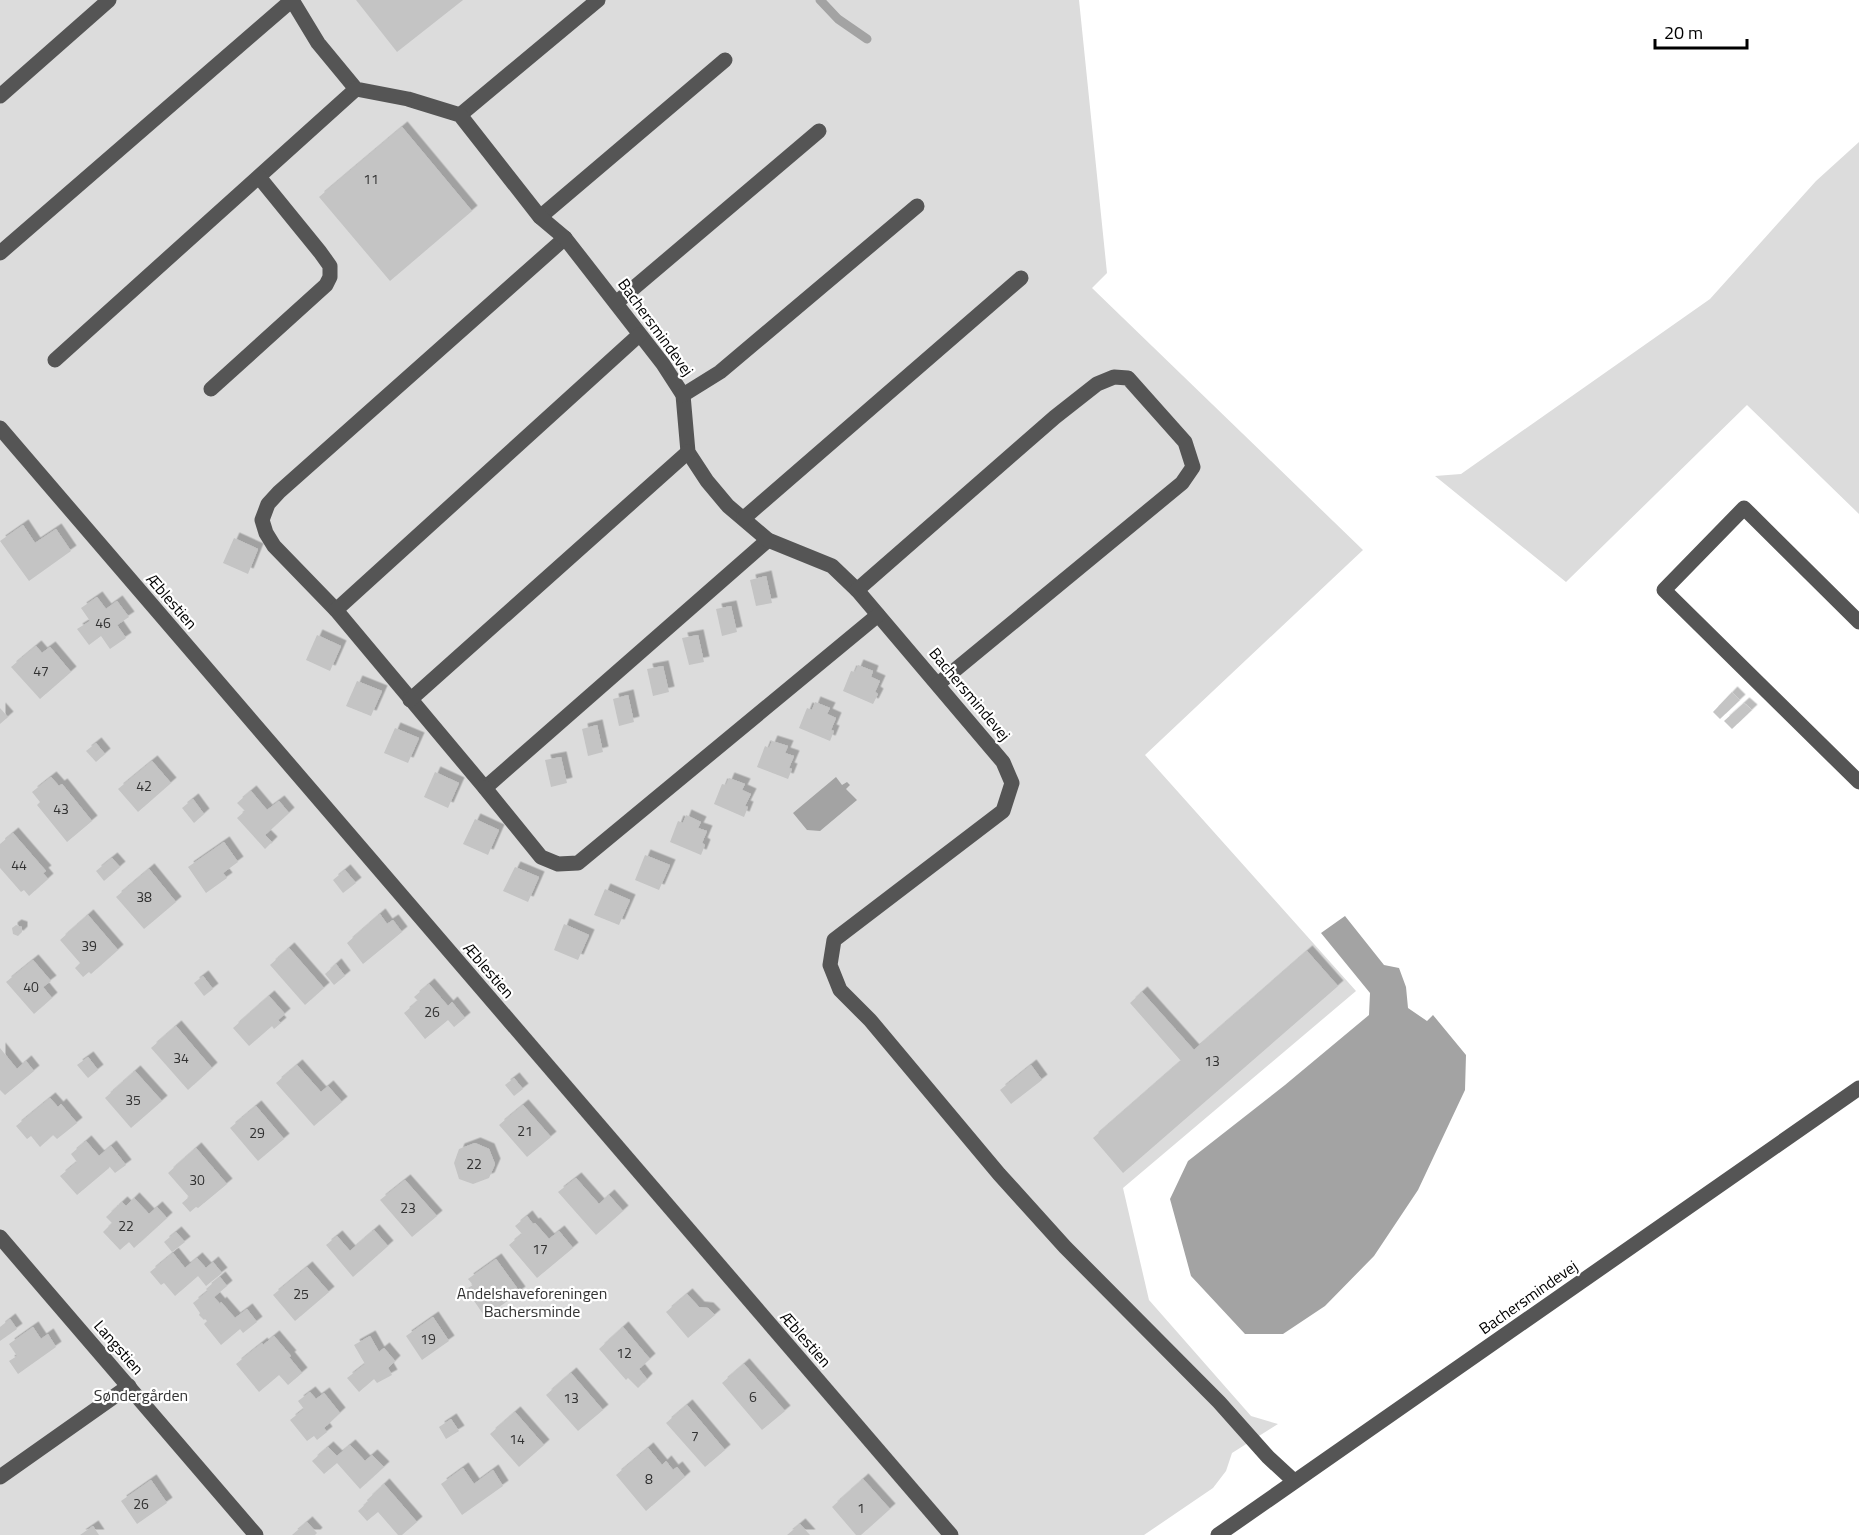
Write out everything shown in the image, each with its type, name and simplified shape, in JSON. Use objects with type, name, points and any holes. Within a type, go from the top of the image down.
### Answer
[{"type":"street","points":[[0,96],[109,0]]},
{"type":"street","points":[[0,253],[292,0],[318,43],[356,89],[408,99],[460,115],[598,0]]},
{"type":"street","points":[[540,217],[725,60]]},
{"type":"street","points":[[55,360],[356,89]]},
{"type":"street","name":"Bachersmindevej","points":[[460,115],[540,217],[565,238],[663,364],[683,395],[688,452],[707,481],[728,506],[768,540],[832,567],[857,590],[1003,762],[1011,783],[1003,811],[834,940],[830,965],[840,990],[870,1020],[999,1174],[1057,1239],[1294,1481]]},
{"type":"street","points":[[616,303],[819,131]]},
{"type":"street","points":[[211,389],[326,285],[330,277],[330,266],[259,177]]},
{"type":"street","points":[[683,395],[720,372],[916,206]]},
{"type":"street","points":[[565,238],[279,492],[268,504],[262,520],[266,533],[274,546],[336,610],[541,857],[558,864],[578,863],[878,615]]},
{"type":"street","points":[[744,518],[1021,278]]},
{"type":"street","points":[[336,610],[639,335]]},
{"type":"street","points":[[857,590],[1096,384],[1114,377],[1128,378],[1185,442],[1193,467],[1182,483],[938,684]]},
{"type":"street","name":"Æblestien","points":[[0,428],[951,1535]]},
{"type":"street","points":[[410,700],[688,452]]},
{"type":"street","points":[[1859,621],[1744,507],[1664,590],[1859,782]]},
{"type":"street","points":[[485,788],[768,540]]},
{"type":"street","name":"Bachersmindevej","points":[[1218,1535],[1859,1088]]},
{"type":"street","name":"Langstien","points":[[0,1237],[256,1535]]},
{"type":"street","points":[[0,1477],[129,1386]]},
{"type":"green space","points":[[0,0],[1079,0],[1107,273],[1092,288],[1363,550],[1145,755],[1356,991],[1123,1188],[1149,1300],[1251,1416],[1278,1424],[1232,1453],[1226,1471],[1213,1488],[1144,1535],[0,1535]]},
{"type":"green space","points":[[1859,142],[1859,514],[1747,405],[1566,582],[1435,476],[1461,474],[1710,299],[1816,181]]},
{"type":"shaded area","points":[[836,777],[842,785],[847,782],[850,785],[846,789],[857,800],[820,831],[807,830],[793,813]]},
{"type":"shaded area","points":[[1345,916],[1384,965],[1399,968],[1406,987],[1408,1008],[1427,1021],[1433,1015],[1466,1055],[1465,1090],[1418,1190],[1374,1256],[1325,1306],[1283,1334],[1245,1334],[1191,1276],[1170,1199],[1188,1161],[1369,1015],[1370,993],[1321,933]]},
{"type":"building","points":[[356,0],[463,0],[397,52]]},
{"type":"building","points":[[402,127],[472,211],[390,281],[319,197]]},
{"type":"building","points":[[23,525],[35,543],[56,529],[71,551],[29,581],[0,541]]},
{"type":"building","points":[[234,538],[258,549],[248,574],[223,563]]},
{"type":"building","points":[[766,576],[772,603],[756,606],[750,580]]},
{"type":"building","points":[[97,597],[106,609],[117,601],[129,617],[117,625],[126,638],[110,649],[101,636],[89,645],[77,629],[90,621],[81,608]]},
{"type":"building","points":[[731,606],[737,632],[722,636],[716,609]]},
{"type":"building","points":[[317,635],[341,646],[330,671],[306,660]]},
{"type":"building","points":[[698,635],[704,662],[689,665],[682,638]]},
{"type":"building","points":[[36,646],[42,653],[50,647],[71,672],[40,699],[11,667]]},
{"type":"building","points":[[858,665],[873,671],[871,677],[880,681],[875,692],[878,694],[873,704],[843,691],[851,671],[855,672]]},
{"type":"building","points":[[663,666],[669,692],[653,696],[647,669]]},
{"type":"building","points":[[357,681],[382,691],[371,716],[346,706]]},
{"type":"building","points":[[1732,692],[1740,700],[1720,719],[1713,712]]},
{"type":"building","points":[[628,695],[634,722],[619,726],[613,699]]},
{"type":"building","points":[[815,702],[830,708],[827,714],[836,718],[831,730],[834,731],[830,741],[799,728],[807,708],[812,710]]},
{"type":"building","points":[[1744,703],[1752,710],[1732,729],[1724,721]]},
{"type":"building","points":[[0,708],[8,717],[0,724]]},
{"type":"building","points":[[597,725],[603,752],[588,756],[582,729]]},
{"type":"building","points":[[395,728],[419,738],[408,763],[384,753]]},
{"type":"building","points":[[772,741],[788,746],[785,753],[794,756],[789,768],[792,769],[788,779],[757,767],[765,746],[769,748]]},
{"type":"building","points":[[96,743],[105,754],[96,762],[86,751]]},
{"type":"building","points":[[561,757],[567,783],[551,787],[545,760]]},
{"type":"building","points":[[152,761],[171,783],[138,812],[118,789]]},
{"type":"building","points":[[435,772],[459,783],[448,808],[424,797]]},
{"type":"building","points":[[51,777],[59,786],[62,784],[92,821],[67,842],[37,805],[40,802],[32,792]]},
{"type":"building","points":[[729,778],[745,784],[742,790],[751,794],[745,806],[748,807],[744,817],[714,804],[722,784],[726,785]]},
{"type":"building","points":[[251,791],[267,810],[279,801],[289,813],[265,835],[272,842],[265,849],[237,818],[245,811],[237,803]]},
{"type":"building","points":[[193,799],[204,814],[194,823],[182,808]]},
{"type":"building","points":[[686,815],[701,822],[698,828],[707,831],[702,843],[705,845],[701,855],[670,842],[678,821],[683,823]]},
{"type":"building","points":[[475,819],[499,830],[488,855],[463,844]]},
{"type":"building","points":[[13,833],[46,871],[43,873],[48,879],[29,896],[24,890],[21,892],[0,868],[0,844]]},
{"type":"building","points":[[224,842],[238,862],[223,873],[227,878],[206,893],[188,867]]},
{"type":"building","points":[[645,855],[670,865],[659,890],[635,880]]},
{"type":"building","points":[[112,858],[120,867],[104,881],[96,871]]},
{"type":"building","points":[[515,867],[539,877],[528,902],[503,891]]},
{"type":"building","points":[[149,869],[176,902],[144,929],[116,897]]},
{"type":"building","points":[[345,870],[356,883],[343,893],[333,880]]},
{"type":"building","points":[[605,889],[630,900],[619,925],[594,915]]},
{"type":"building","points":[[380,914],[387,924],[393,920],[402,932],[363,964],[347,943]]},
{"type":"building","points":[[88,915],[118,950],[91,974],[89,972],[83,977],[75,968],[80,963],[60,940]]},
{"type":"building","points":[[564,924],[589,935],[578,960],[554,950]]},
{"type":"building","points":[[16,925],[22,927],[22,932],[18,936],[13,934],[12,928]]},
{"type":"building","points":[[289,948],[324,988],[305,1005],[270,965]]},
{"type":"building","points":[[1307,951],[1338,986],[1123,1173],[1093,1138],[1181,1061],[1130,1003],[1142,992],[1194,1050]]},
{"type":"building","points":[[33,960],[51,981],[43,987],[52,998],[34,1014],[6,982]]},
{"type":"building","points":[[336,964],[345,976],[334,985],[325,974]]},
{"type":"building","points":[[203,976],[213,989],[204,996],[194,983]]},
{"type":"building","points":[[429,984],[448,1006],[452,1002],[465,1018],[454,1027],[448,1020],[425,1039],[404,1013],[418,1001],[414,997]]},
{"type":"building","points":[[269,996],[285,1014],[278,1020],[281,1023],[274,1029],[272,1026],[249,1046],[233,1028]]},
{"type":"building","points":[[176,1026],[212,1068],[188,1090],[151,1048]]},
{"type":"building","points":[[0,1048],[17,1069],[26,1061],[34,1071],[5,1095],[0,1090]]},
{"type":"building","points":[[88,1057],[98,1070],[88,1078],[77,1065]]},
{"type":"building","points":[[297,1065],[321,1092],[328,1086],[342,1102],[314,1126],[276,1083]]},
{"type":"building","points":[[1031,1065],[1042,1080],[1011,1104],[1000,1090]]},
{"type":"building","points":[[135,1071],[162,1101],[131,1128],[105,1098]]},
{"type":"building","points":[[514,1078],[523,1089],[514,1096],[505,1085]]},
{"type":"building","points":[[50,1098],[58,1107],[61,1104],[77,1123],[57,1139],[53,1135],[40,1147],[31,1136],[27,1139],[16,1126]]},
{"type":"building","points":[[523,1105],[551,1137],[527,1157],[499,1125]]},
{"type":"building","points":[[256,1106],[284,1139],[258,1161],[230,1128]]},
{"type":"building","points":[[86,1141],[99,1156],[111,1146],[126,1165],[115,1173],[109,1166],[77,1195],[60,1176],[77,1162],[71,1154]]},
{"type":"building","points":[[475,1143],[489,1149],[495,1164],[489,1178],[473,1184],[459,1179],[454,1163],[459,1149]]},
{"type":"building","points":[[196,1148],[227,1184],[190,1212],[182,1203],[189,1197],[168,1173]]},
{"type":"building","points":[[576,1178],[599,1204],[609,1195],[623,1211],[596,1235],[558,1192]]},
{"type":"building","points":[[405,1180],[437,1216],[412,1237],[380,1200]]},
{"type":"building","points":[[134,1198],[149,1214],[157,1207],[167,1218],[134,1248],[129,1242],[120,1250],[103,1232],[112,1223],[106,1217],[122,1202],[126,1206]]},
{"type":"building","points":[[527,1216],[549,1239],[559,1231],[573,1248],[537,1278],[509,1245],[522,1234],[515,1226]]},
{"type":"building","points":[[374,1230],[388,1246],[353,1277],[326,1245],[337,1236],[350,1251]]},
{"type":"building","points":[[176,1232],[185,1242],[172,1252],[164,1242]]},
{"type":"building","points":[[173,1253],[185,1268],[197,1258],[206,1268],[213,1262],[222,1273],[206,1286],[198,1276],[175,1296],[150,1272]]},
{"type":"building","points":[[496,1259],[520,1292],[485,1317],[466,1289],[473,1285],[468,1279]]},
{"type":"building","points":[[307,1267],[329,1292],[295,1321],[273,1295]]},
{"type":"building","points":[[220,1277],[227,1286],[214,1297],[235,1318],[247,1309],[257,1322],[243,1333],[240,1329],[221,1345],[204,1324],[207,1321],[199,1315],[193,1303]]},
{"type":"building","points":[[687,1294],[699,1307],[708,1308],[715,1315],[688,1338],[666,1312]]},
{"type":"building","points":[[433,1317],[449,1341],[422,1360],[406,1336]]},
{"type":"building","points":[[10,1319],[17,1329],[0,1341],[0,1327]]},
{"type":"building","points":[[33,1327],[41,1339],[48,1334],[56,1347],[18,1374],[9,1361],[17,1356],[9,1344]]},
{"type":"building","points":[[623,1327],[650,1359],[639,1369],[647,1379],[638,1388],[628,1378],[626,1380],[599,1349]]},
{"type":"building","points":[[274,1336],[302,1373],[288,1385],[279,1375],[259,1392],[236,1364]]},
{"type":"building","points":[[370,1336],[379,1352],[384,1348],[395,1361],[388,1368],[392,1375],[377,1383],[374,1379],[359,1392],[347,1378],[365,1364],[354,1345]]},
{"type":"building","points":[[744,1364],[785,1411],[762,1430],[722,1383]]},
{"type":"building","points":[[571,1373],[603,1410],[578,1431],[546,1395]]},
{"type":"building","points":[[310,1392],[316,1399],[324,1393],[340,1413],[324,1428],[327,1432],[317,1440],[314,1436],[307,1441],[290,1420],[304,1409],[298,1401]]},
{"type":"building","points":[[687,1405],[725,1450],[705,1467],[666,1423]]},
{"type":"building","points":[[515,1412],[544,1445],[519,1467],[490,1434]]},
{"type":"building","points":[[451,1419],[459,1431],[446,1439],[439,1427]]},
{"type":"building","points":[[350,1445],[365,1461],[372,1455],[384,1467],[360,1489],[337,1463],[324,1474],[312,1461],[328,1447],[337,1456]]},
{"type":"building","points":[[648,1448],[662,1465],[666,1461],[673,1470],[677,1467],[685,1477],[646,1511],[616,1475]]},
{"type":"building","points":[[463,1468],[474,1484],[493,1470],[503,1486],[462,1515],[441,1484]]},
{"type":"building","points":[[863,1479],[890,1509],[861,1535],[856,1535],[832,1507]]},
{"type":"building","points":[[151,1480],[167,1503],[137,1524],[121,1501]]},
{"type":"building","points":[[384,1484],[417,1522],[402,1535],[398,1535],[378,1512],[367,1521],[358,1511]]},
{"type":"building","points":[[307,1522],[317,1533],[315,1535],[292,1535]]},
{"type":"building","points":[[800,1524],[810,1535],[787,1535]]},
{"type":"building","points":[[93,1526],[99,1535],[80,1535]]},
{"type":"waterway","points":[[820,0],[838,19],[867,39]]},
{"type":"park label","name":"Andelshaveforeningen Bachersminde","points":[[532,1302]]},
{"type":"park label","name":"Søndergården","points":[[141,1395]]}]
